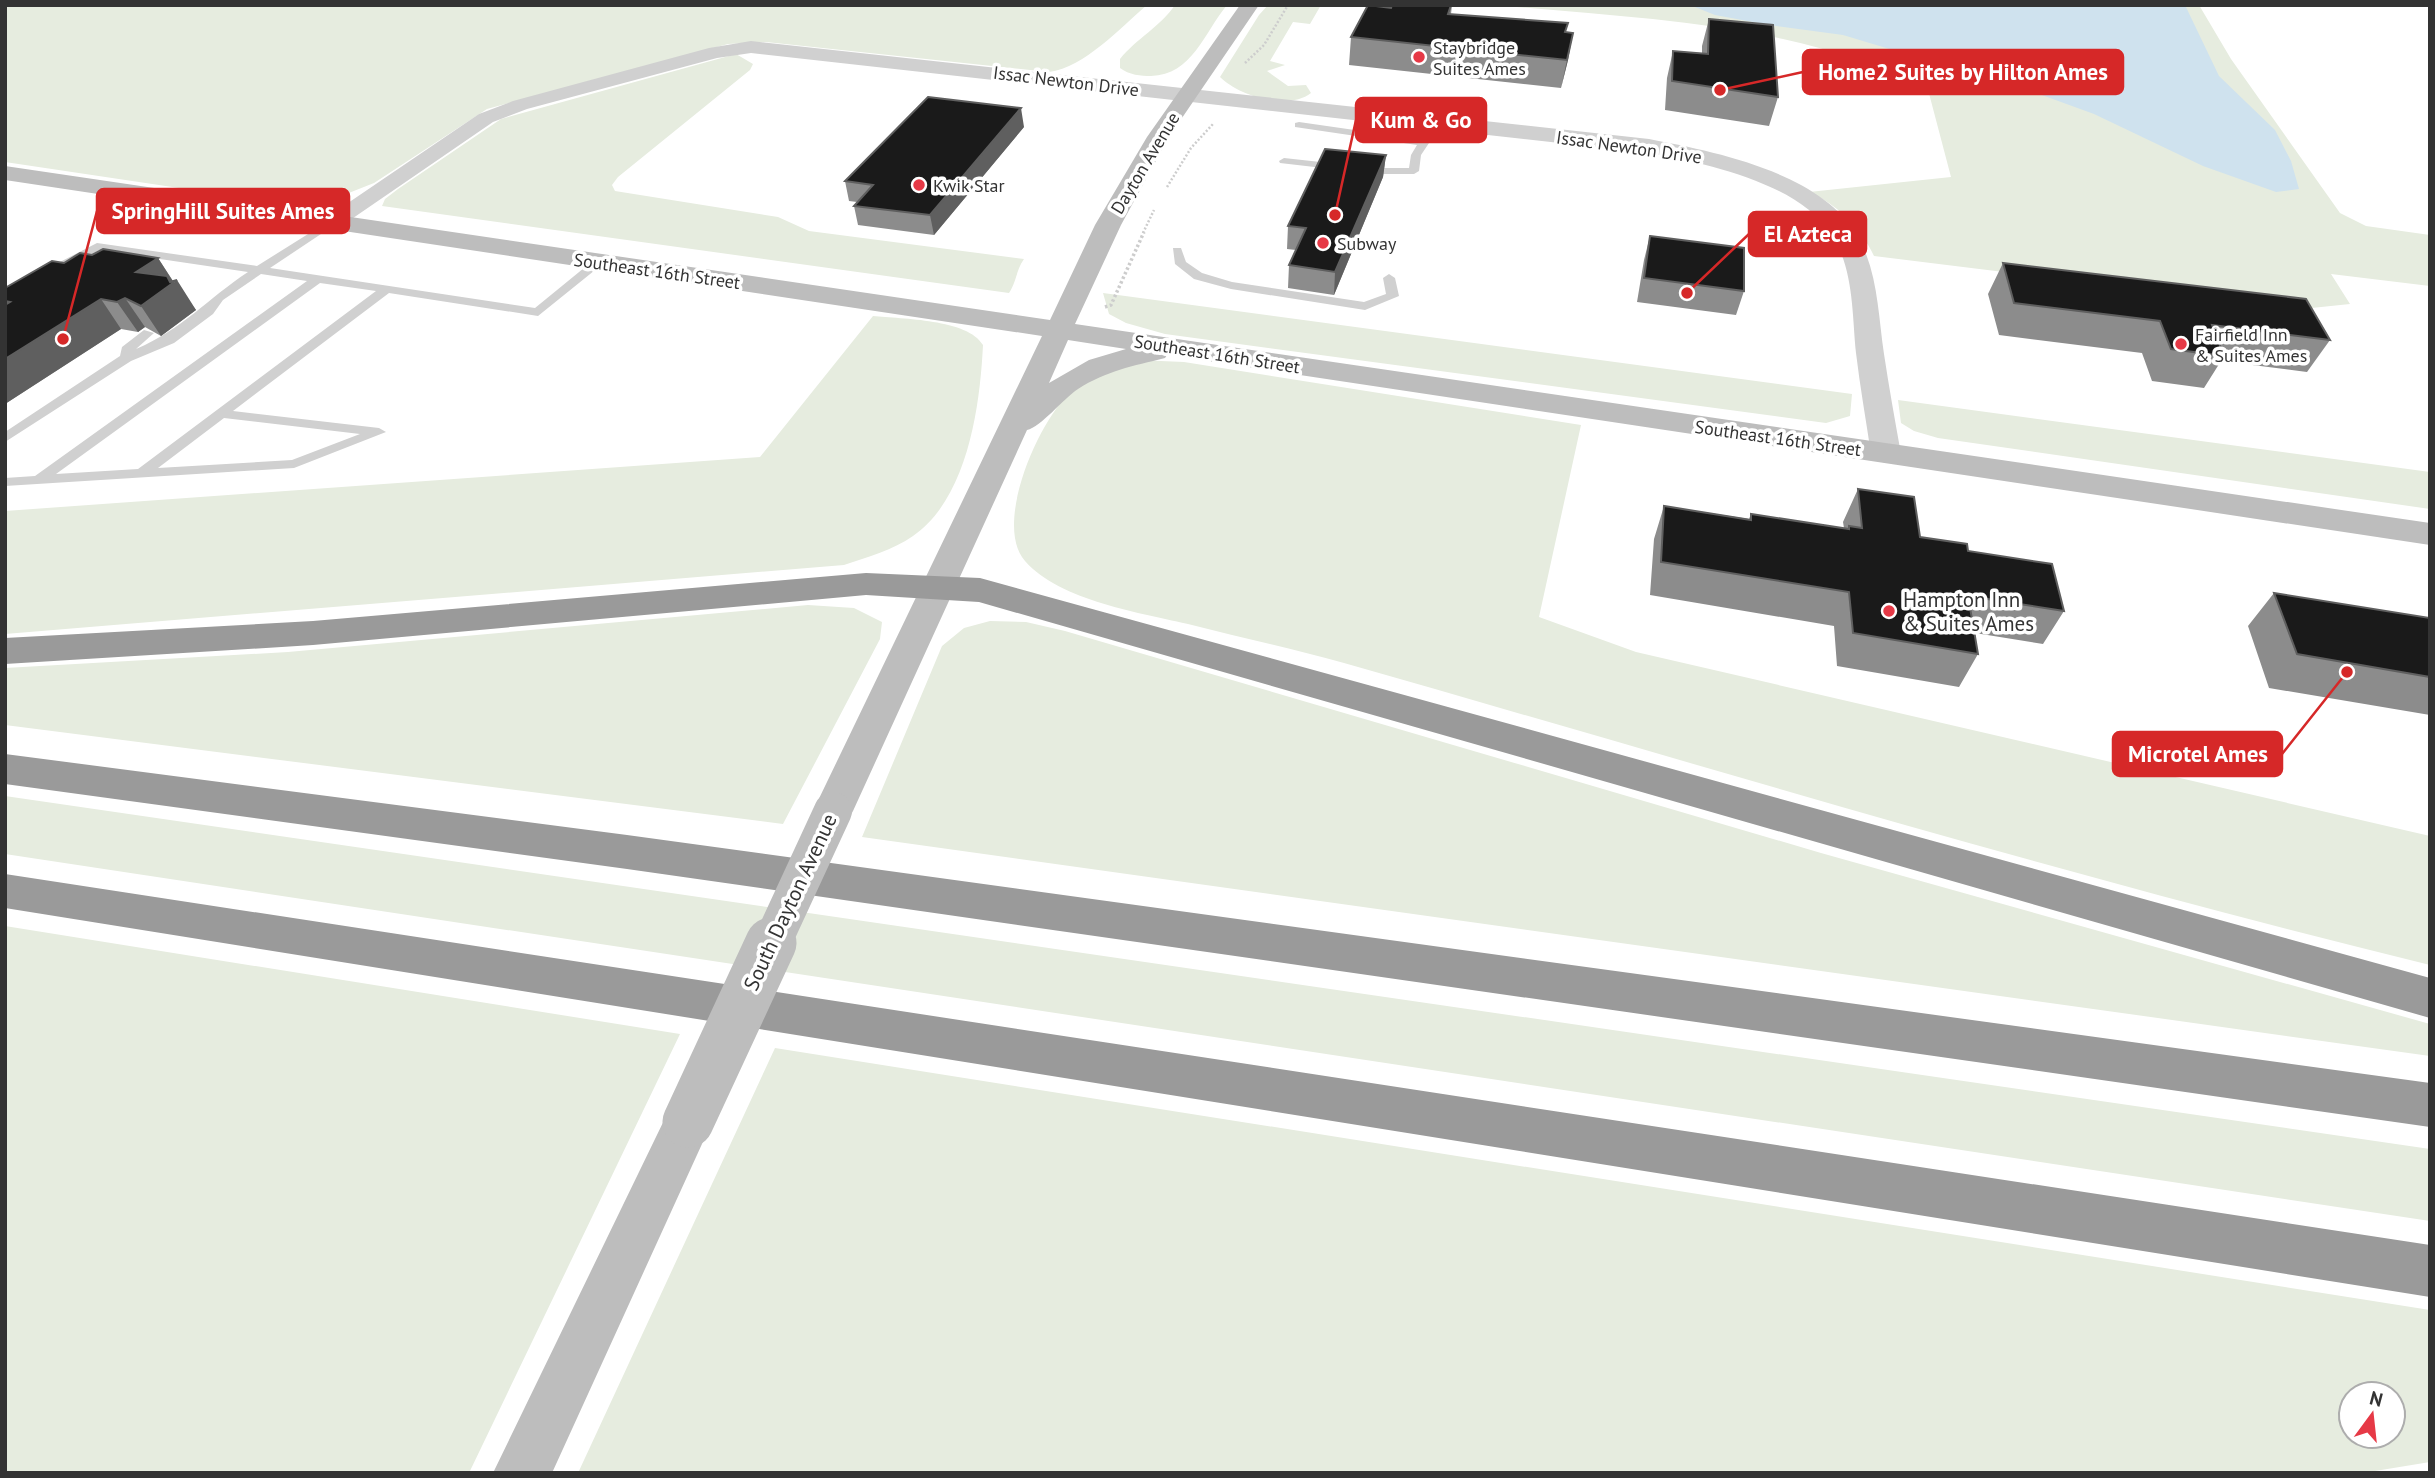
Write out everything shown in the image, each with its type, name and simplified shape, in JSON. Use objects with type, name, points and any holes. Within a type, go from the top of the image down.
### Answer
[{"type":"highway","points":[[5,651],[313,633],[866,584],[980,590],[2430,998]]},
{"type":"highway","points":[[5,769],[613,850],[2430,1105]]},
{"type":"highway","points":[[5,891],[2430,1271]]},
{"type":"main road","name":"Dayton Avenue","points":[[1057,330],[1108,225],[1186,95],[1250,5]]},
{"type":"main road","name":"Southeast 16th Street","points":[[5,173],[2430,534]]},
{"type":"main road","name":"South Dayton Avenue","points":[[522,1473],[1057,330]]},
{"type":"main road","points":[[1005,442],[1033,410],[1060,387],[1101,365],[1146,353],[1200,352]]},
{"type":"street","name":"Issac Newton Drive","points":[[331,222],[468,129],[502,111],[736,48],[765,47],[1649,146],[1731,165],[1788,190],[1835,222],[1859,275],[1886,454]]},
{"type":"lane","points":[[1284,161],[1375,171],[1413,171],[1416,155],[1424,143],[1299,125]]},
{"type":"lane","points":[[192,306],[219,297],[331,222]]},
{"type":"lane","points":[[51,273],[97,246],[538,312],[598,262]]},
{"type":"lane","points":[[1177,250],[1181,264],[1198,276],[1231,285],[1366,306],[1392,296],[1390,278]]},
{"type":"lane","points":[[39,480],[318,279]]},
{"type":"lane","points":[[141,474],[387,289]]},
{"type":"lane","points":[[5,438],[126,358],[169,340],[209,312],[219,297]]},
{"type":"lane","points":[[126,358],[127,350],[148,333]]},
{"type":"lane","points":[[5,482],[294,464],[379,432],[223,414]]},
{"type":"path","points":[[1243,64],[1264,45],[1288,5]]},
{"type":"path","points":[[1164,192],[1191,148],[1216,122]]},
{"type":"path","points":[[1106,307],[1111,304],[1158,202]]},
{"type":"shaded area","points":[[5,5],[1147,5],[1089,55],[1062,69],[1049,72],[766,42],[728,44],[487,109],[374,183],[326,202],[300,206],[5,162]]},
{"type":"shaded area","points":[[1175,5],[1227,5],[1196,51],[1177,68],[1165,74],[1151,76],[1131,74],[1120,68],[1120,59]]},
{"type":"shaded area","points":[[1268,5],[1321,5],[1310,24],[1293,22],[1270,61],[1285,65],[1267,71],[1288,86],[1306,85],[1311,93],[1301,98],[1290,101],[1264,99],[1239,90],[1220,77]]},
{"type":"shaded area","points":[[1495,5],[2199,5],[2231,59],[2340,213],[2366,226],[2430,235],[2430,286],[2331,274],[2350,304],[2302,309],[1874,256],[1848,218],[1809,192],[1951,177],[1926,82],[1819,48],[1748,32],[1640,18]]},
{"type":"shaded area","points":[[736,54],[753,64],[750,70],[618,177],[612,185],[615,191],[778,217],[809,231],[1024,259],[1009,293],[382,206],[385,199],[398,189],[501,119]]},
{"type":"shaded area","points":[[1103,293],[1852,394],[1850,416],[1826,423],[1165,334],[1126,323],[1109,314]]},
{"type":"shaded area","points":[[873,316],[949,325],[975,336],[983,345],[979,395],[959,475],[947,499],[932,519],[913,536],[880,553],[844,565],[5,634],[5,511],[760,457]]},
{"type":"shaded area","points":[[1137,360],[1184,362],[1581,425],[1539,617],[1636,652],[2430,836],[2430,965],[2157,895],[1344,663],[1126,610],[1080,596],[1040,575],[1025,561],[1016,545],[1014,524],[1023,475],[1044,428],[1068,395],[1091,378]]},
{"type":"shaded area","points":[[1898,400],[2430,472],[2430,509],[1938,438],[1914,431],[1901,423]]},
{"type":"shaded area","points":[[808,605],[854,608],[882,622],[880,639],[783,824],[5,725],[5,668],[288,652]]},
{"type":"shaded area","points":[[990,621],[1026,622],[1065,631],[1821,853],[2430,1024],[2430,1056],[862,837],[942,646],[964,628]]},
{"type":"shaded area","points":[[5,796],[2430,1149],[2430,1221],[5,854]]},
{"type":"shaded area","points":[[5,926],[680,1034],[469,1473],[5,1473]]},
{"type":"shaded area","points":[[775,1048],[2430,1310],[2430,1462],[2363,1473],[578,1473]]},
{"type":"water","points":[[1690,5],[2185,5],[2219,76],[2275,130],[2291,161],[2299,189],[2276,192],[2203,166],[2094,114],[2039,94],[1843,35],[1715,15]]},
{"type":"building","points":[[1368,5],[1391,8],[1392,5],[1451,5],[1448,14],[1568,23],[1565,32],[1573,33],[1567,60],[1351,37]]},
{"type":"building","points":[[1709,19],[1773,25],[1778,97],[1672,81],[1673,51],[1708,54]]},
{"type":"building","points":[[928,97],[1021,108],[930,215],[854,206],[873,185],[845,181]]},
{"type":"building","points":[[1325,149],[1386,155],[1335,272],[1289,265],[1306,228],[1288,226]]},
{"type":"building","points":[[1650,236],[1744,248],[1744,291],[1644,278]]},
{"type":"building","points":[[103,249],[158,258],[136,272],[167,276],[170,282],[177,280],[141,306],[125,298],[117,302],[101,299],[5,359],[5,305],[10,302],[5,301],[5,288],[52,261],[64,263],[80,253],[92,255]]},
{"type":"building","points":[[2003,263],[2306,299],[2330,340],[2212,325],[2224,356],[2171,349],[2160,321],[2014,303]]},
{"type":"building","points":[[1858,489],[1914,497],[1920,537],[1967,544],[1968,551],[2052,564],[2064,611],[1968,596],[1978,654],[1853,633],[1849,592],[1661,562],[1664,506],[1751,520],[1751,514],[1849,529],[1849,526],[1862,528]]},
{"type":"building","points":[[2274,593],[2430,618],[2430,677],[2297,654]]},
{"type":"place","name":"Staybridge Suites Ames","points":[[1419,57]]},
{"type":"place","name":"Home2 Suites by Hilton Ames","points":[[1720,90]]},
{"type":"place","name":"Kwik Star","points":[[919,185]]},
{"type":"place","name":"Kum & Go","points":[[1335,215]]},
{"type":"place","name":"Subway","points":[[1323,243]]},
{"type":"place","name":"El Azteca","points":[[1687,293]]},
{"type":"place","name":"SpringHill Suites Ames","points":[[63,339]]},
{"type":"place","name":"Fairfield Inn & Suites Ames","points":[[2181,344]]},
{"type":"place","name":"Hampton Inn & Suites Ames","points":[[1889,611]]},
{"type":"place","name":"Microtel Ames","points":[[2347,672]]}]
